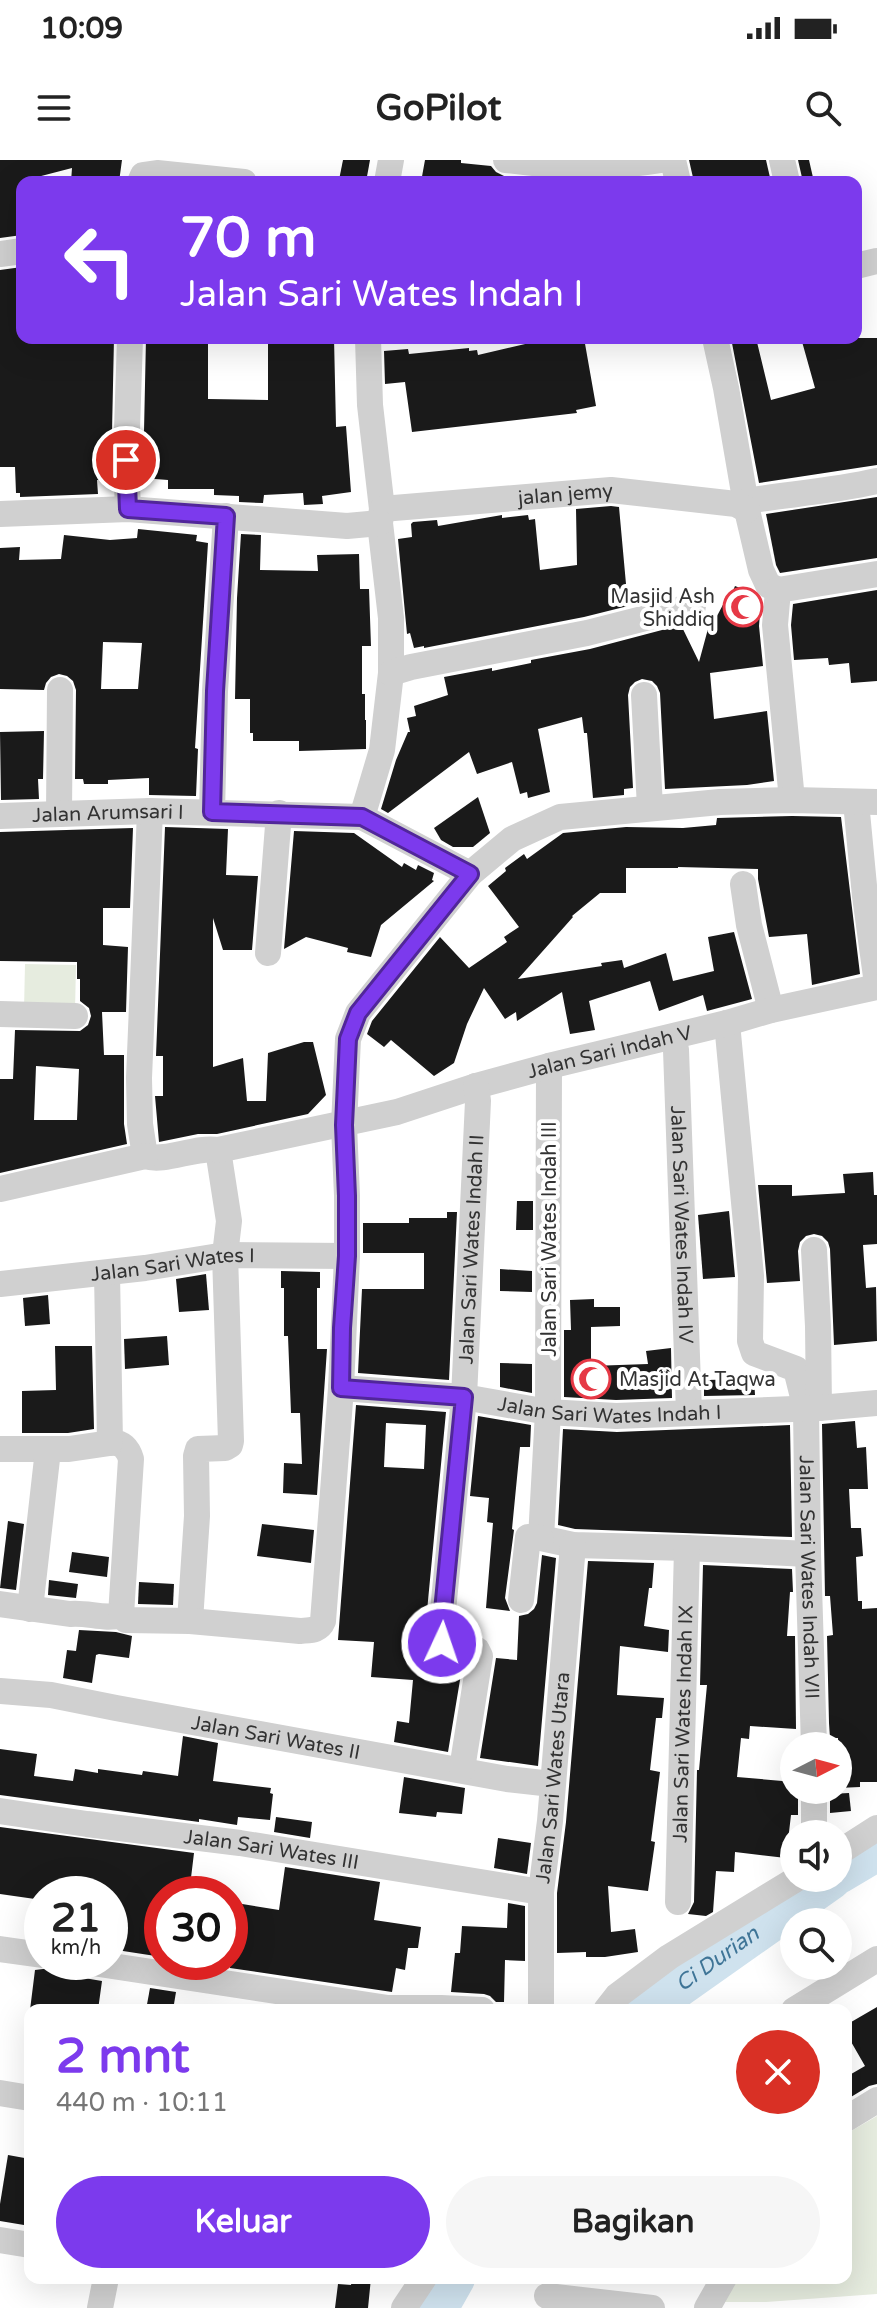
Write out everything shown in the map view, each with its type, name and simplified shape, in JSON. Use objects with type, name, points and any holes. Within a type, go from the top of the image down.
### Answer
[{"type":"street","points":[[506,160],[613,167],[661,160]]},
{"type":"street","points":[[150,176],[157,173],[186,176]]},
{"type":"street","points":[[128,509],[126,460],[130,344]]},
{"type":"street","points":[[368,344],[370,405],[391,618],[391,673],[382,750],[362,817],[470,874]]},
{"type":"street","points":[[716,344],[746,506],[761,570],[768,585],[778,590],[877,574]]},
{"type":"street","points":[[746,506],[799,492],[848,488],[877,481]]},
{"type":"street","name":"jalan jemy","points":[[0,514],[128,509],[347,526],[381,516],[611,490],[746,506]]},
{"type":"street","points":[[212,812],[215,691],[226,516]]},
{"type":"street","points":[[778,590],[775,625],[792,800]]},
{"type":"street","points":[[391,673],[587,633],[693,606]]},
{"type":"street","points":[[59,814],[60,690]]},
{"type":"street","points":[[644,695],[650,807]]},
{"type":"street","points":[[0,1449],[81,1448],[115,1442],[129,1451],[121,1615],[126,1620],[190,1621],[300,1631],[321,1626],[341,1388],[347,1256],[344,1125],[348,1039],[358,1013],[470,874],[512,839],[560,817],[650,807],[792,800],[866,802]]},
{"type":"street","name":"Jalan Sari Indah V","points":[[0,1189],[145,1156],[152,1158],[218,1150],[344,1125],[549,1066],[877,985],[865,896],[866,802]]},
{"type":"street","points":[[145,1156],[140,1124],[139,1078],[150,811]]},
{"type":"street","name":"Jalan Arumsari I","points":[[0,816],[150,811],[362,817]]},
{"type":"street","points":[[268,953],[279,813]]},
{"type":"street","points":[[743,884],[749,925],[771,1010]]},
{"type":"street","points":[[0,1014],[75,1016]]},
{"type":"street","points":[[727,1023],[751,1276],[750,1341],[754,1353],[796,1369],[813,1408]]},
{"type":"street","name":"Jalan Sari Wates Indah IV","points":[[673,1037],[676,1050],[689,1412]]},
{"type":"street","name":"Jalan Sari Wates Indah III","points":[[541,1538],[548,1412],[549,1066]]},
{"type":"street","name":"Jalan Sari Wates Indah II","points":[[462,1769],[480,1656],[477,1650],[469,1646],[442,1643],[441,1631],[464,1397],[478,1101],[476,1086]]},
{"type":"street","points":[[190,1621],[197,1516],[196,1456],[198,1449],[225,1448],[231,1441],[225,1255],[229,1221],[218,1150]]},
{"type":"street","points":[[813,1408],[818,1326],[814,1250]]},
{"type":"street","name":"Jalan Sari Wates I","points":[[0,1284],[107,1273],[225,1255],[347,1256]]},
{"type":"street","points":[[107,1273],[110,1443]]},
{"type":"street","name":"Jalan Sari Wates Indah I","points":[[341,1388],[464,1397],[548,1412],[616,1416],[877,1403]]},
{"type":"street","name":"Jalan Sari Wates Indah VII","points":[[813,1408],[808,1554],[814,1732]]},
{"type":"street","points":[[30,1609],[48,1450]]},
{"type":"street","points":[[521,1600],[528,1537],[573,1545],[808,1554]]},
{"type":"street","name":"Jalan Sari Wates Utara","points":[[541,2004],[541,1892],[550,1821],[573,1545]]},
{"type":"street","name":"Jalan Sari Wates Indah IX","points":[[678,1902],[687,1548]]},
{"type":"street","points":[[0,1604],[114,1617],[121,1615]]},
{"type":"street","name":"Jalan Sari Wates II","points":[[0,1691],[51,1695],[507,1779],[552,1784]]},
{"type":"street","name":"Jalan Sari Wates III","points":[[0,1811],[240,1843],[541,1892]]},
{"type":"street","points":[[852,1844],[877,1828]]},
{"type":"street","points":[[611,2004],[669,1957],[780,1889]]},
{"type":"street","points":[[0,1949],[24,1952]]},
{"type":"street","points":[[804,2004],[877,1959]]},
{"type":"street","points":[[128,1968],[362,2004]]},
{"type":"street","points":[[0,2093],[24,2097]]},
{"type":"street","points":[[852,2115],[877,2100]]},
{"type":"street","points":[[1,2244],[24,2245]]},
{"type":"street","points":[[100,2308],[105,2284]]},
{"type":"street","points":[[404,2308],[420,2284]]},
{"type":"street","points":[[707,2308],[721,2284]]},
{"type":"street","points":[[548,2294],[652,2308]]},
{"type":"shaded area","points":[[25,964],[76,965],[75,1011],[24,1010]]},
{"type":"shaded area","points":[[877,2116],[877,2294],[722,2302],[732,2284],[852,2284],[852,2131]]},
{"type":"building","points":[[0,160],[122,160],[120,176],[71,176],[72,168],[41,176],[16,176],[16,236],[0,238]]},
{"type":"building","points":[[343,160],[370,160],[367,176],[340,176]]},
{"type":"building","points":[[425,160],[461,160],[461,163],[491,166],[504,176],[422,176]]},
{"type":"building","points":[[689,160],[766,160],[770,176],[693,176]]},
{"type":"building","points":[[798,160],[809,160],[813,176],[802,176]]},
{"type":"building","points":[[16,268],[16,344],[114,344],[111,479],[97,480],[98,494],[20,497],[20,493],[16,493],[15,467],[0,467],[0,270]]},
{"type":"building","points":[[862,338],[877,338],[877,465],[759,483],[732,344],[757,344],[771,400],[815,388],[803,344],[862,344]]},
{"type":"building","points":[[146,344],[208,344],[208,399],[268,400],[268,344],[334,344],[336,427],[346,426],[351,492],[322,496],[323,504],[304,505],[303,493],[264,495],[263,503],[239,502],[239,496],[214,495],[214,489],[168,489],[168,480],[143,478]]},
{"type":"building","points":[[525,344],[585,344],[596,406],[576,410],[577,413],[412,432],[405,382],[385,384],[384,351],[408,349],[409,354],[469,348],[469,351],[477,350],[478,355]]},
{"type":"building","points":[[877,497],[877,558],[780,573],[766,514]]},
{"type":"building","points":[[619,507],[628,606],[414,648],[410,633],[407,634],[398,539],[412,537],[413,522],[437,520],[438,526],[502,515],[502,518],[528,515],[529,520],[535,519],[540,570],[577,565],[576,509]]},
{"type":"building","points":[[138,529],[197,535],[196,541],[208,543],[195,748],[198,749],[196,796],[149,795],[149,778],[108,780],[108,784],[84,784],[83,779],[75,779],[76,690],[67,676],[59,674],[51,677],[44,690],[0,689],[0,548],[20,547],[19,560],[61,559],[64,535],[110,540],[137,538]],"holes":[[[103,642],[142,643],[138,689],[101,689]]]},
{"type":"building","points":[[241,534],[261,535],[260,570],[318,571],[317,555],[359,554],[360,589],[369,589],[371,646],[362,646],[366,749],[299,751],[299,741],[253,741],[253,733],[250,733],[250,699],[235,699]]},
{"type":"building","points":[[735,586],[761,599],[759,626],[763,666],[710,673],[714,719],[767,711],[774,781],[665,789],[660,693],[652,681],[642,679],[630,687],[628,695],[633,788],[624,789],[624,795],[593,798],[587,733],[584,733],[582,717],[538,729],[550,792],[528,798],[527,792],[520,794],[512,762],[477,774],[469,752],[388,813],[381,809],[396,760],[410,732],[407,718],[416,716],[414,706],[448,695],[444,677],[531,663],[531,660],[590,649],[681,625],[699,662],[712,614],[717,616]]},
{"type":"building","points":[[877,590],[877,681],[851,683],[849,663],[829,665],[828,658],[794,660],[793,604]]},
{"type":"building","points":[[44,731],[43,779],[38,779],[39,799],[1,800],[0,732]]},
{"type":"building","points":[[478,797],[490,833],[473,847],[453,847],[441,840],[434,828]]},
{"type":"building","points":[[841,817],[860,974],[812,985],[807,934],[769,937],[758,869],[626,868],[626,893],[600,893],[572,916],[518,979],[622,960],[624,968],[666,953],[673,981],[714,971],[708,937],[734,932],[752,999],[707,1011],[703,995],[659,1011],[650,981],[589,1001],[595,1030],[570,1034],[562,992],[517,1021],[516,1012],[505,1019],[484,988],[467,1024],[454,1063],[434,1076],[391,1040],[384,1047],[367,1034],[372,1021],[440,937],[469,968],[507,942],[504,937],[519,927],[488,886],[524,854],[527,859],[563,833],[626,827],[683,828],[716,825],[717,818]]},
{"type":"building","points":[[165,827],[228,829],[226,875],[258,876],[252,950],[223,950],[213,918],[213,1067],[243,1058],[247,1101],[266,1101],[268,1053],[313,1042],[326,1095],[308,1114],[217,1134],[198,1134],[159,1142],[155,1096],[163,1096],[163,1056],[156,1056]]},
{"type":"building","points":[[133,828],[130,908],[103,908],[103,945],[128,947],[126,1012],[102,1012],[104,1055],[124,1055],[127,1144],[0,1173],[0,1079],[13,1079],[15,1030],[80,1031],[88,1025],[91,1016],[89,1008],[80,1001],[77,962],[0,961],[0,832]],"holes":[[[36,1066],[79,1069],[77,1120],[34,1120]]]},
{"type":"building","points":[[294,831],[354,833],[402,867],[404,863],[416,870],[418,865],[434,873],[434,881],[381,925],[371,957],[306,937],[284,949]]},
{"type":"building","points":[[873,1172],[874,1195],[877,1195],[877,1244],[863,1245],[866,1288],[876,1287],[877,1341],[834,1345],[828,1242],[822,1236],[806,1236],[800,1242],[798,1251],[800,1281],[767,1283],[758,1185],[792,1185],[792,1196],[845,1193],[843,1174]]},
{"type":"building","points":[[517,1201],[533,1201],[533,1230],[516,1230]]},
{"type":"building","points":[[729,1211],[735,1277],[703,1279],[698,1215]]},
{"type":"building","points":[[447,1212],[457,1212],[449,1380],[358,1373],[362,1289],[424,1289],[424,1253],[363,1253],[363,1223],[409,1223],[409,1218],[447,1218]]},
{"type":"building","points":[[500,1269],[532,1271],[532,1292],[500,1291]]},
{"type":"building","points":[[281,1271],[320,1272],[317,1349],[327,1349],[317,1495],[283,1493],[284,1463],[302,1464],[300,1413],[291,1413],[288,1336],[284,1336]]},
{"type":"building","points":[[206,1274],[209,1310],[179,1312],[176,1279]]},
{"type":"building","points":[[48,1295],[50,1324],[25,1326],[23,1298]]},
{"type":"building","points":[[594,1299],[594,1307],[620,1307],[620,1326],[591,1327],[591,1366],[648,1364],[646,1351],[671,1348],[672,1398],[616,1400],[564,1397],[564,1330],[571,1330],[570,1300]]},
{"type":"building","points":[[167,1336],[169,1365],[125,1369],[124,1339]]},
{"type":"building","points":[[55,1346],[92,1346],[94,1429],[68,1433],[22,1433],[22,1391],[56,1390]]},
{"type":"building","points":[[500,1363],[532,1364],[532,1393],[500,1387]]},
{"type":"building","points":[[754,1379],[755,1395],[704,1396],[704,1380]]},
{"type":"building","points":[[356,1405],[446,1412],[425,1632],[430,1653],[443,1660],[463,1662],[448,1752],[394,1742],[397,1721],[409,1723],[413,1680],[371,1677],[374,1642],[338,1640]],"holes":[[[386,1423],[426,1425],[424,1469],[384,1467]]]},
{"type":"building","points":[[478,1416],[531,1425],[530,1447],[520,1447],[505,1598],[510,1611],[486,1608],[493,1523],[487,1522],[489,1498],[470,1496]]},
{"type":"building","points":[[855,1421],[857,1448],[866,1447],[868,1489],[849,1489],[851,1528],[861,1528],[863,1556],[856,1557],[858,1601],[862,1601],[862,1609],[877,1608],[877,1782],[860,1782],[860,1787],[852,1787],[852,1732],[830,1732],[827,1636],[833,1635],[830,1596],[825,1596],[822,1424]]},
{"type":"building","points":[[790,1425],[792,1537],[575,1529],[558,1525],[563,1429],[617,1432]]},
{"type":"building","points":[[8,1521],[24,1524],[16,1590],[0,1588]]},
{"type":"building","points":[[262,1524],[314,1530],[311,1563],[257,1556]]},
{"type":"building","points":[[72,1552],[109,1557],[107,1577],[69,1572]]},
{"type":"building","points":[[542,1555],[556,1558],[538,1766],[480,1758],[496,1658],[517,1660],[519,1616],[528,1614],[537,1603]]},
{"type":"building","points":[[588,1561],[654,1563],[644,1626],[669,1630],[668,1652],[620,1646],[617,1695],[664,1698],[662,1718],[656,1718],[650,1770],[660,1772],[648,1891],[608,1886],[611,1932],[635,1929],[638,1952],[605,1957],[586,1957],[586,1952],[557,1953],[557,1893]]},
{"type":"building","points":[[703,1565],[792,1569],[793,1592],[790,1592],[787,1636],[795,1636],[796,1729],[750,1726],[749,1739],[741,1738],[737,1777],[780,1781],[780,1804],[798,1804],[798,1815],[791,1815],[790,1820],[780,1820],[780,1857],[735,1852],[734,1872],[716,1871],[713,1912],[706,1916],[688,1914],[694,1902],[697,1770],[707,1685],[700,1685]]},
{"type":"building","points":[[49,1580],[78,1584],[76,1598],[48,1595]]},
{"type":"building","points":[[139,1582],[174,1584],[173,1605],[138,1604]]},
{"type":"building","points":[[79,1630],[132,1636],[129,1658],[96,1655],[92,1683],[63,1678],[67,1650],[76,1651]]},
{"type":"building","points":[[183,1736],[218,1743],[213,1781],[271,1788],[270,1820],[238,1817],[237,1825],[199,1819],[199,1822],[0,1795],[0,1749],[37,1754],[34,1776],[73,1781],[75,1769],[98,1773],[98,1769],[178,1776]]},
{"type":"building","points":[[404,1777],[465,1788],[462,1814],[437,1812],[436,1817],[399,1813]]},
{"type":"building","points":[[830,1804],[850,1804],[851,1811],[830,1813]]},
{"type":"building","points":[[276,1817],[312,1822],[310,1838],[274,1832]]},
{"type":"building","points":[[0,1827],[194,1853],[191,1876],[144,1876],[144,1954],[128,1952],[128,1876],[24,1876],[24,1897],[0,1894]]},
{"type":"building","points":[[498,1838],[531,1843],[527,1874],[494,1868]]},
{"type":"building","points":[[285,1867],[380,1882],[374,1920],[421,1927],[418,1948],[408,1948],[405,1970],[396,1968],[392,1992],[248,1971],[248,1905],[279,1910]]},
{"type":"building","points":[[508,1903],[525,1906],[525,1961],[505,1960],[504,2002],[496,2002],[484,1994],[451,1992],[455,1953],[460,1953],[462,1926],[507,1928]]},
{"type":"building","points":[[34,1980],[102,1981],[99,2004],[31,2004]]},
{"type":"building","points":[[150,1988],[176,1992],[174,2004],[147,2004]]},
{"type":"building","points":[[877,2007],[877,2084],[852,2096],[852,2074],[865,2066],[852,2043],[852,2022]]},
{"type":"building","points":[[8,2155],[24,2158],[24,2225],[0,2221]]},
{"type":"building","points":[[338,2284],[370,2284],[368,2308],[335,2308]]},
{"type":"waterway","name":"Ci Durian","points":[[852,1864],[877,1849]]},
{"type":"waterway","name":"Ci Durian","points":[[652,2004],[810,1892]]},
{"type":"waterway","name":"Ci Durian","points":[[436,2308],[450,2284]]},
{"type":"place","name":"Masjid Ash Shiddiq","points":[[743,607]]},
{"type":"place","name":"Masjid At Taqwa","points":[[591,1379]]},
{"type":"route","points":[[126,460],[128,509],[226,516],[215,691],[212,812],[362,817],[470,874],[358,1013],[351,1026],[344,1125],[347,1256],[341,1388],[464,1397],[442,1643]]}]
